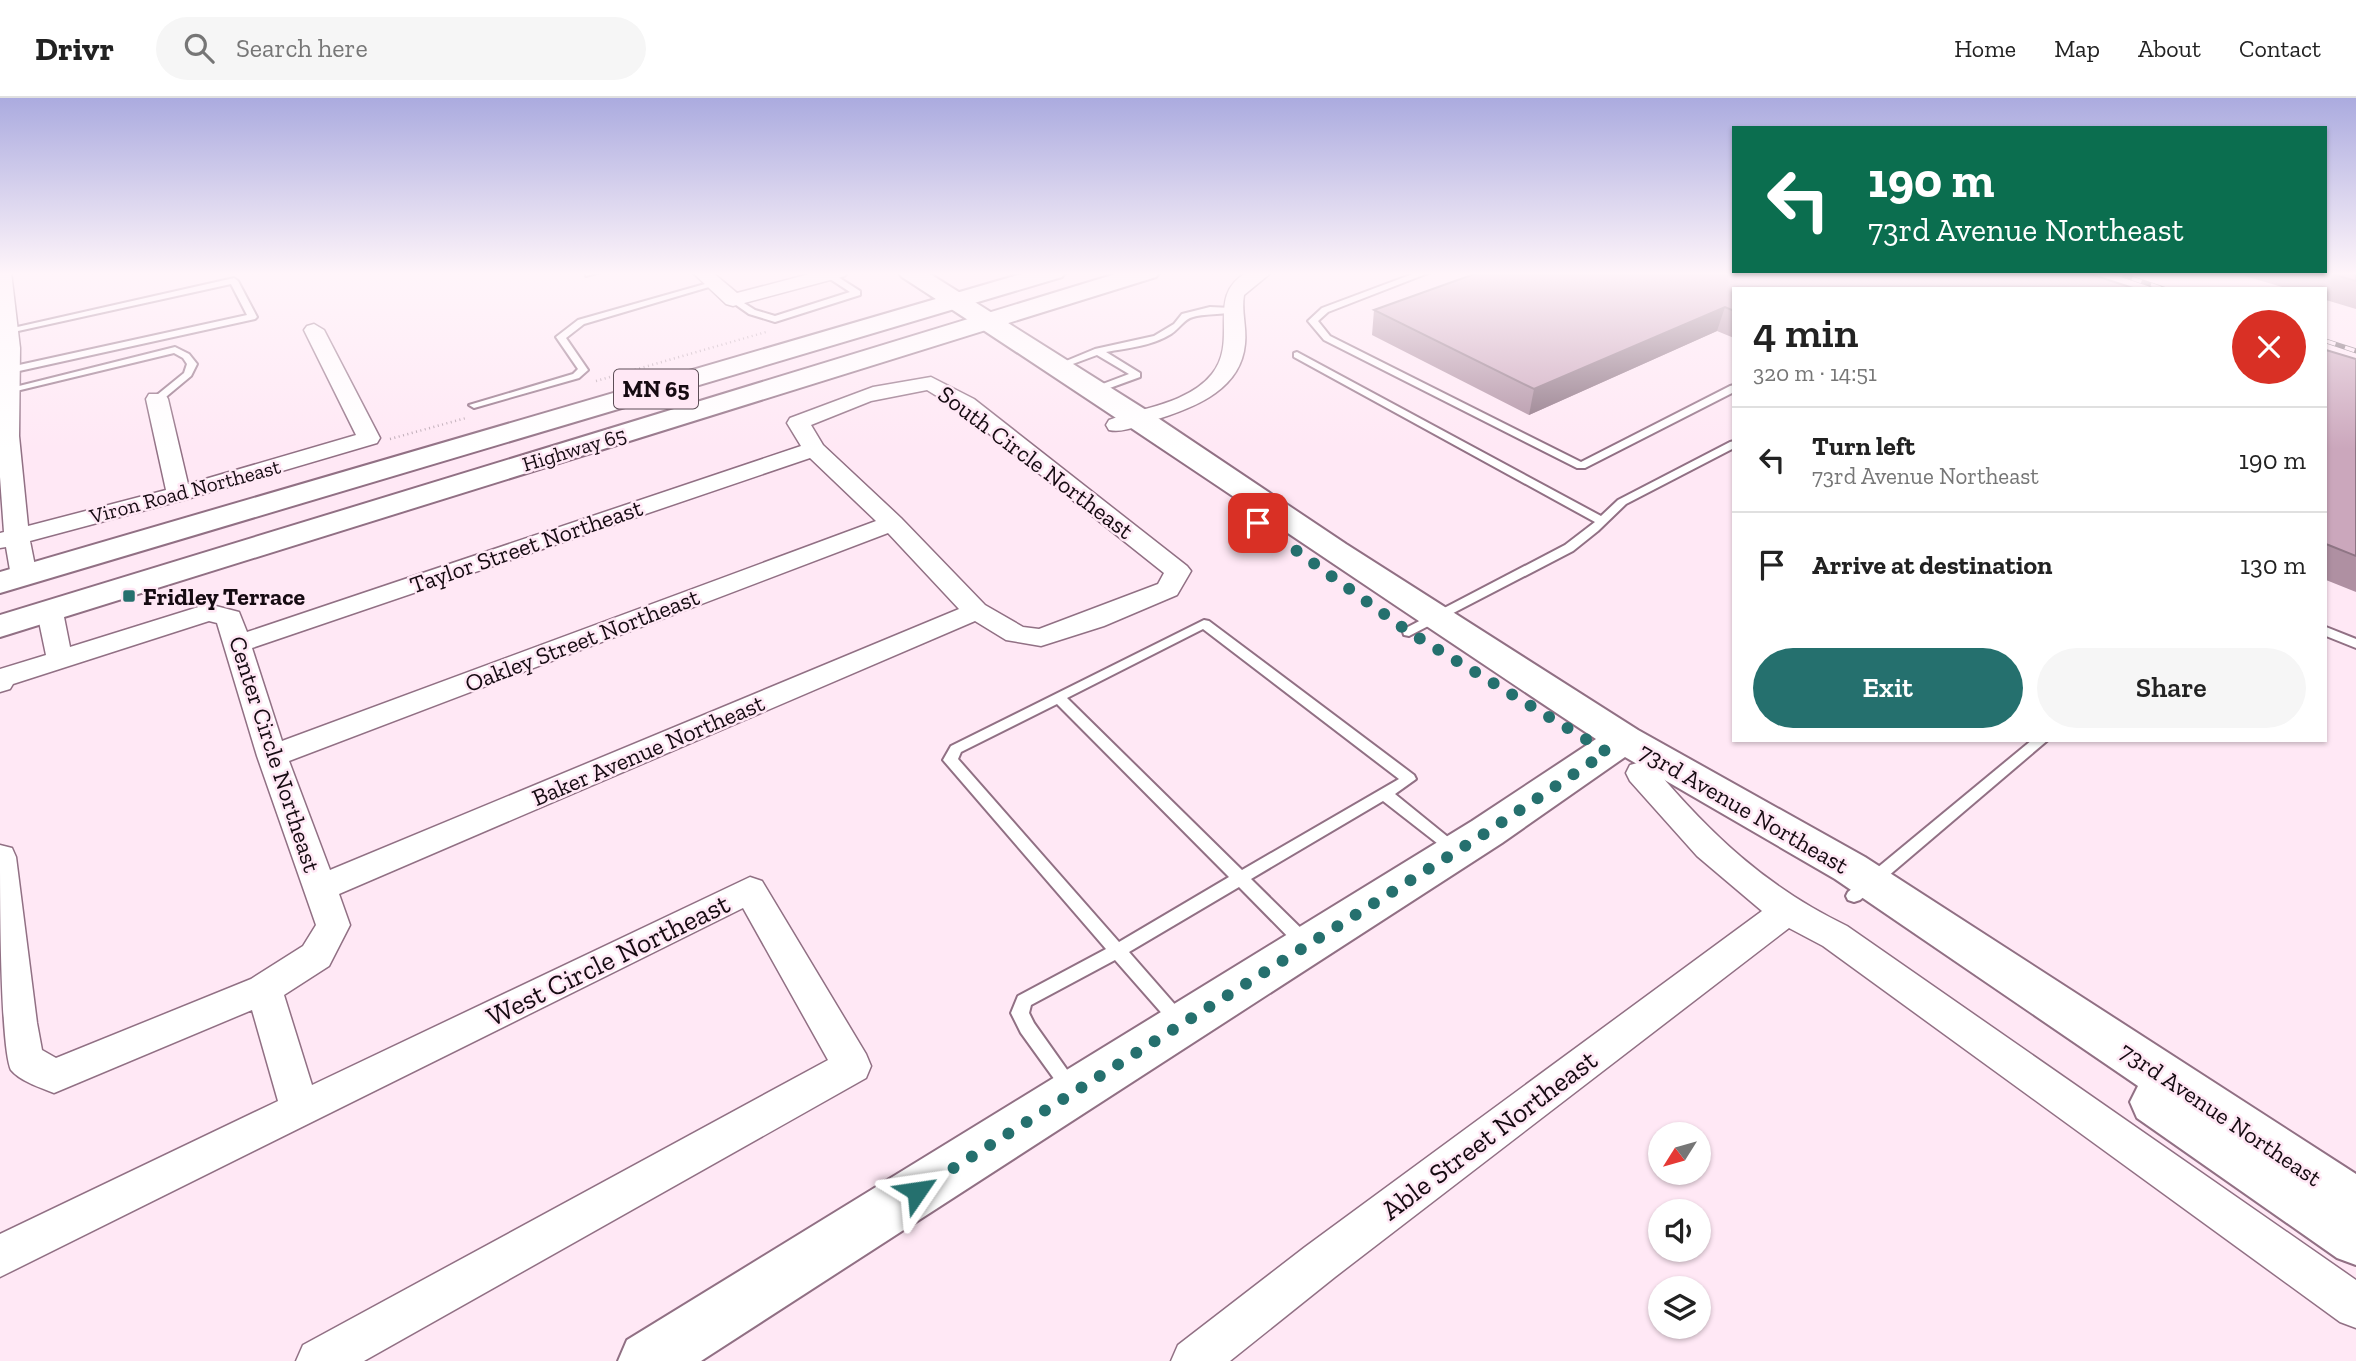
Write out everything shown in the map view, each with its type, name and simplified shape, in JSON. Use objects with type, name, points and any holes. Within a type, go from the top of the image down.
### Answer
[{"type":"main road","name":"Highway 65","points":[[12,580],[920,331]]},
{"type":"main road","name":"Highway 65","points":[[0,626],[927,331]]},
{"type":"main road","name":"73rd Avenue Northeast","points":[[992,331],[1422,624],[1624,754],[1862,889],[2356,1204]]},
{"type":"main road","name":"73rd Avenue Northeast","points":[[996,331],[1096,390],[1126,421]]},
{"type":"main road","points":[[648,1361],[1457,851],[1624,754]]},
{"type":"main road","name":"73rd Avenue Northeast","points":[[1862,889],[2356,1239]]},
{"type":"street","points":[[314,331],[369,438]]},
{"type":"street","points":[[1126,421],[1162,411],[1208,390],[1222,376],[1235,345],[1233,331]]},
{"type":"street","points":[[7,343],[8,538],[12,580]]},
{"type":"street","name":"South Circle Northeast","points":[[932,383],[966,404],[1178,571],[1168,589],[1094,620],[1041,638],[1016,634],[976,611],[892,523],[814,449],[798,423],[823,411],[908,384],[932,383]]},
{"type":"street","points":[[157,399],[179,494]]},
{"type":"street","name":"Viron Road Northeast","points":[[8,538],[179,494],[369,438]]},
{"type":"street","name":"Taylor Street Northeast","points":[[238,643],[814,449]]},
{"type":"street","name":"Oakley Street Northeast","points":[[272,756],[892,523]]},
{"type":"street","name":"Baker Avenue Northeast","points":[[320,888],[976,611]]},
{"type":"street","points":[[50,612],[55,643],[61,659]]},
{"type":"street","name":"Center Circle Northeast","points":[[0,857],[9,1027],[25,1059],[54,1076],[264,989],[316,956],[333,925],[272,756],[229,618],[208,612],[1,678]]},
{"type":"street","name":"73rd Avenue Northeast","points":[[1624,754],[1682,822],[1741,876],[1787,911],[1835,936],[2356,1306]]},
{"type":"street","name":"West Circle Northeast","points":[[0,1256],[750,890],[852,1066],[320,1361]]},
{"type":"street","name":"Able Street Northeast","points":[[1194,1361],[1320,1262],[1787,911]]},
{"type":"street","points":[[264,989],[300,1111]]},
{"type":"lane","points":[[7,343],[51,331]]},
{"type":"lane","points":[[9,380],[197,331]]},
{"type":"lane","points":[[476,410],[576,376],[583,370],[561,337],[569,331]]},
{"type":"lane","points":[[1059,366],[1098,351],[1145,343],[1171,331]]},
{"type":"lane","points":[[1321,331],[1327,338],[1581,466],[1732,389]]},
{"type":"lane","points":[[9,380],[175,350],[186,356],[192,364],[188,374],[157,399]]},
{"type":"lane","points":[[1096,390],[1137,375],[1098,351]]},
{"type":"lane","points":[[1297,355],[1602,521]]},
{"type":"lane","points":[[1422,624],[1569,548],[1622,502],[1732,445]]},
{"type":"lane","points":[[1074,1092],[1027,1028],[1020,1013],[1024,1001],[1117,951],[1409,779],[1204,624],[956,749],[950,760],[1117,951],[1182,1024]]},
{"type":"lane","points":[[2327,631],[2356,644]]},
{"type":"lane","points":[[1059,698],[1308,945]]},
{"type":"lane","points":[[1862,889],[2039,742]]},
{"type":"lane","points":[[1383,793],[1457,851]]},
{"type":"path","points":[[594,381],[754,331]]},
{"type":"path","points":[[369,438],[386,441],[476,410]]},
{"type":"building","points":[[1416,331],[1669,331],[1534,389]]},
{"type":"building","points":[[2327,350],[2356,359],[2356,556],[2327,544]]},
{"type":"railway","points":[[2327,341],[2356,351]]},
{"type":"place","name":"Fridley Terrace","points":[[129,596]]},
{"type":"route","points":[[917,1191],[1487,832],[1607,752],[1409,632],[1258,523]]}]
